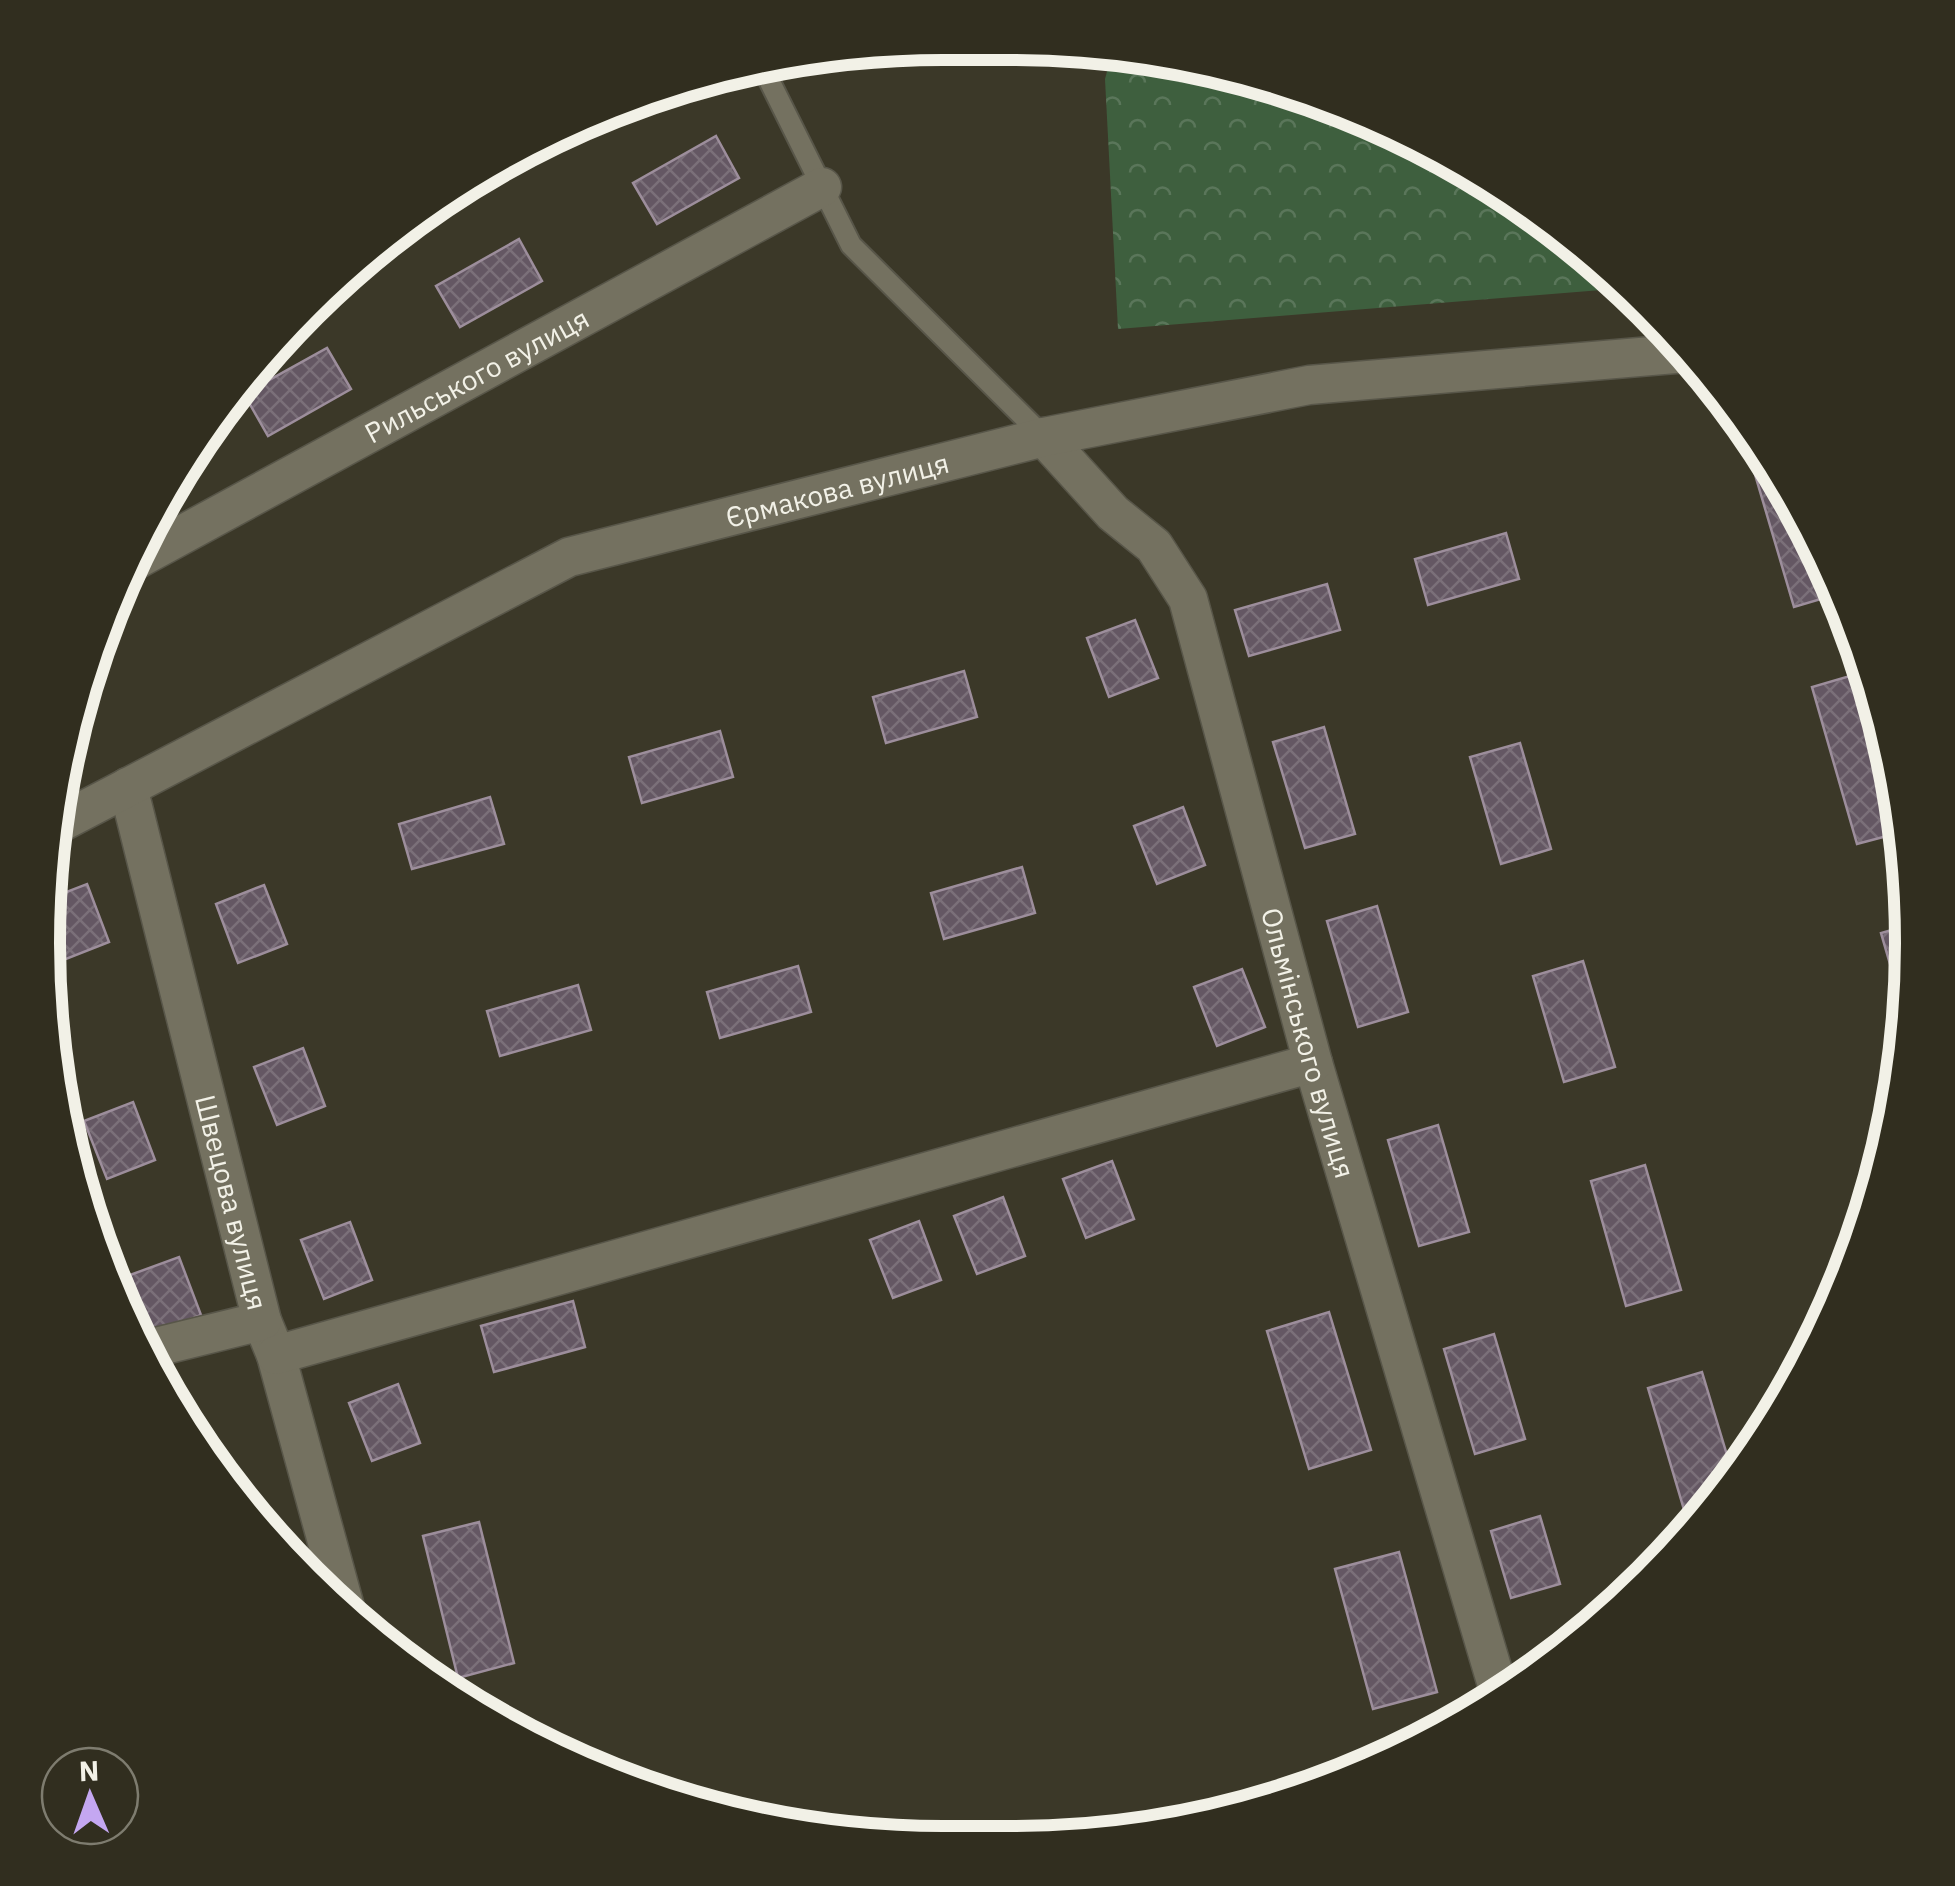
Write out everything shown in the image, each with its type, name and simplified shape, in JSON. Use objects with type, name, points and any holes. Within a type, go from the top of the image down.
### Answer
[{"type":"street","name":"Рильського вулиця","points":[[151,552],[822,187]]},
{"type":"street","name":"Єрмакова вулиця","points":[[70,818],[569,557],[1044,437],[1310,385],[1670,354]]},
{"type":"street","name":"Ольмінського вулиця","points":[[1044,437],[1113,512],[1154,546],[1188,600],[1313,1063],[1496,1681]]},
{"type":"street","name":"Швецова вулиця","points":[[128,787],[269,1338],[339,1586]]},
{"type":"street","points":[[159,1349],[269,1338],[1313,1063]]},
{"type":"lane","points":[[768,78],[851,246],[1044,437]]},
{"type":"green space","points":[[1109,66],[1184,77],[1241,90],[1350,127],[1454,178],[1503,209],[1550,242],[1605,290],[1118,329],[1105,79]]},
{"type":"building","points":[[716,136],[739,178],[657,224],[633,183]]},
{"type":"building","points":[[519,239],[542,281],[460,327],[436,286]]},
{"type":"building","points":[[327,348],[351,389],[268,436],[247,399],[258,386]]},
{"type":"building","points":[[1751,459],[1804,552],[1825,598],[1794,607]]},
{"type":"building","points":[[1506,533],[1519,579],[1428,605],[1415,559]]},
{"type":"building","points":[[1327,584],[1340,630],[1249,656],[1235,610]]},
{"type":"building","points":[[1135,620],[1158,678],[1109,697],[1087,638]]},
{"type":"building","points":[[964,671],[977,717],[886,743],[873,697]]},
{"type":"building","points":[[1853,675],[1878,771],[1888,836],[1857,844],[1812,687]]},
{"type":"building","points":[[1324,727],[1355,834],[1305,848],[1273,742]]},
{"type":"building","points":[[720,731],[733,777],[642,803],[629,757]]},
{"type":"building","points":[[1520,743],[1551,849],[1501,864],[1470,757]]},
{"type":"building","points":[[490,797],[504,844],[412,869],[399,824]]},
{"type":"building","points":[[1183,807],[1205,865],[1157,884],[1134,826]]},
{"type":"building","points":[[1022,867],[1035,913],[944,939],[931,893]]},
{"type":"building","points":[[87,884],[109,942],[61,961],[62,894]]},
{"type":"building","points":[[264,885],[287,944],[238,963],[216,904]]},
{"type":"building","points":[[1377,906],[1408,1012],[1358,1027],[1327,921]]},
{"type":"building","points":[[1895,929],[1894,977],[1881,933]]},
{"type":"building","points":[[1583,961],[1615,1067],[1564,1082],[1533,976]]},
{"type":"building","points":[[798,966],[811,1012],[720,1038],[707,992]]},
{"type":"building","points":[[1242,969],[1265,1027],[1217,1046],[1194,987]]},
{"type":"building","points":[[578,985],[591,1030],[500,1056],[487,1011]]},
{"type":"building","points":[[303,1048],[325,1106],[277,1125],[254,1067]]},
{"type":"building","points":[[133,1102],[155,1160],[107,1179],[84,1121]]},
{"type":"building","points":[[1438,1125],[1469,1232],[1419,1246],[1388,1140]]},
{"type":"building","points":[[1112,1161],[1134,1219],[1086,1238],[1063,1179]]},
{"type":"building","points":[[1645,1165],[1681,1290],[1626,1306],[1591,1181]]},
{"type":"building","points":[[1003,1197],[1025,1256],[977,1274],[954,1216]]},
{"type":"building","points":[[919,1221],[941,1280],[893,1298],[870,1240]]},
{"type":"building","points":[[350,1222],[372,1280],[324,1299],[301,1240]]},
{"type":"building","points":[[179,1257],[201,1315],[153,1334],[130,1275]]},
{"type":"building","points":[[573,1301],[585,1347],[494,1372],[481,1326]]},
{"type":"building","points":[[1329,1312],[1371,1450],[1309,1469],[1267,1331]]},
{"type":"building","points":[[1494,1334],[1525,1439],[1475,1454],[1444,1349]]},
{"type":"building","points":[[1702,1372],[1728,1459],[1686,1513],[1685,1513],[1648,1388]]},
{"type":"building","points":[[398,1384],[420,1443],[372,1461],[349,1403]]},
{"type":"building","points":[[1540,1516],[1560,1584],[1511,1598],[1491,1531]]},
{"type":"building","points":[[479,1522],[514,1663],[458,1678],[423,1536]]},
{"type":"building","points":[[1399,1552],[1437,1692],[1373,1709],[1335,1569]]}]
